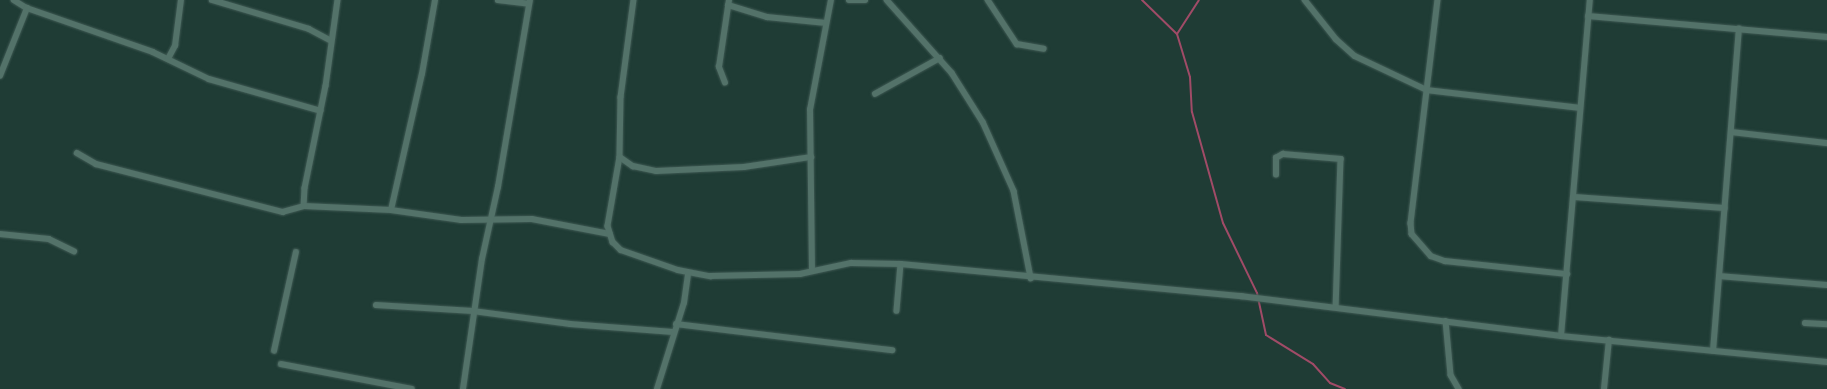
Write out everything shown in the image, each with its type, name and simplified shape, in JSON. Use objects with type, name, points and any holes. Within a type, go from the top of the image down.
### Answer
[{"type":"street","points":[[14,0],[27,8],[168,60],[209,79],[321,111]]},
{"type":"street","points":[[212,0],[309,29],[330,40]]},
{"type":"street","points":[[304,206],[338,0]]},
{"type":"street","points":[[391,210],[422,74],[435,0]]},
{"type":"street","points":[[463,389],[473,311],[490,217],[498,187],[529,2],[498,0]]},
{"type":"street","points":[[634,0],[622,97],[620,157],[610,234],[621,250],[688,273],[771,276],[812,271],[851,263],[901,264],[1031,278],[1242,296],[1561,336],[1827,362]]},
{"type":"street","points":[[812,271],[810,110],[831,0]]},
{"type":"street","points":[[849,0],[865,0]]},
{"type":"street","points":[[887,0],[940,58],[983,122],[1014,191],[1031,278]]},
{"type":"street","points":[[988,0],[1017,44],[1023,48],[1044,49]]},
{"type":"street","points":[[1305,0],[1336,39],[1355,56],[1427,90],[1580,108]]},
{"type":"street","points":[[1438,0],[1411,223],[1412,234],[1431,256],[1445,261],[1567,274]]},
{"type":"street","points":[[1561,336],[1590,0]]},
{"type":"street","points":[[168,60],[175,46],[180,2]]},
{"type":"street","points":[[725,83],[719,67],[729,2],[767,17],[826,23]]},
{"type":"street","points":[[0,76],[27,8]]},
{"type":"street","points":[[1588,16],[1827,37]]},
{"type":"street","points":[[1713,352],[1739,29]]},
{"type":"street","points":[[875,94],[940,58]]},
{"type":"street","points":[[1732,132],[1827,143]]},
{"type":"street","points":[[77,153],[96,164],[283,212],[304,206],[391,210],[461,220],[490,217],[532,220],[610,234]]},
{"type":"street","points":[[1276,175],[1279,155],[1341,159],[1336,307]]},
{"type":"street","points":[[620,157],[633,166],[656,171],[744,167],[810,157]]},
{"type":"street","points":[[1574,196],[1725,208]]},
{"type":"street","points":[[0,234],[49,240],[74,251]]},
{"type":"street","points":[[274,350],[296,252]]},
{"type":"street","points":[[898,312],[901,264]]},
{"type":"street","points":[[657,389],[676,324],[688,273]]},
{"type":"street","points":[[1718,276],[1827,285]]},
{"type":"street","points":[[376,305],[473,311],[570,324],[673,332]]},
{"type":"street","points":[[1446,321],[1451,374],[1458,389]]},
{"type":"street","points":[[1805,323],[1827,324]]},
{"type":"street","points":[[676,324],[892,350]]},
{"type":"street","points":[[1604,389],[1609,340]]},
{"type":"street","points":[[281,364],[412,389]]},
{"type":"waterway","points":[[1142,0],[1177,34],[1190,77],[1192,112],[1223,223],[1257,293],[1266,335],[1313,364],[1330,383],[1345,389]]},
{"type":"waterway","points":[[1177,34],[1199,0]]}]
